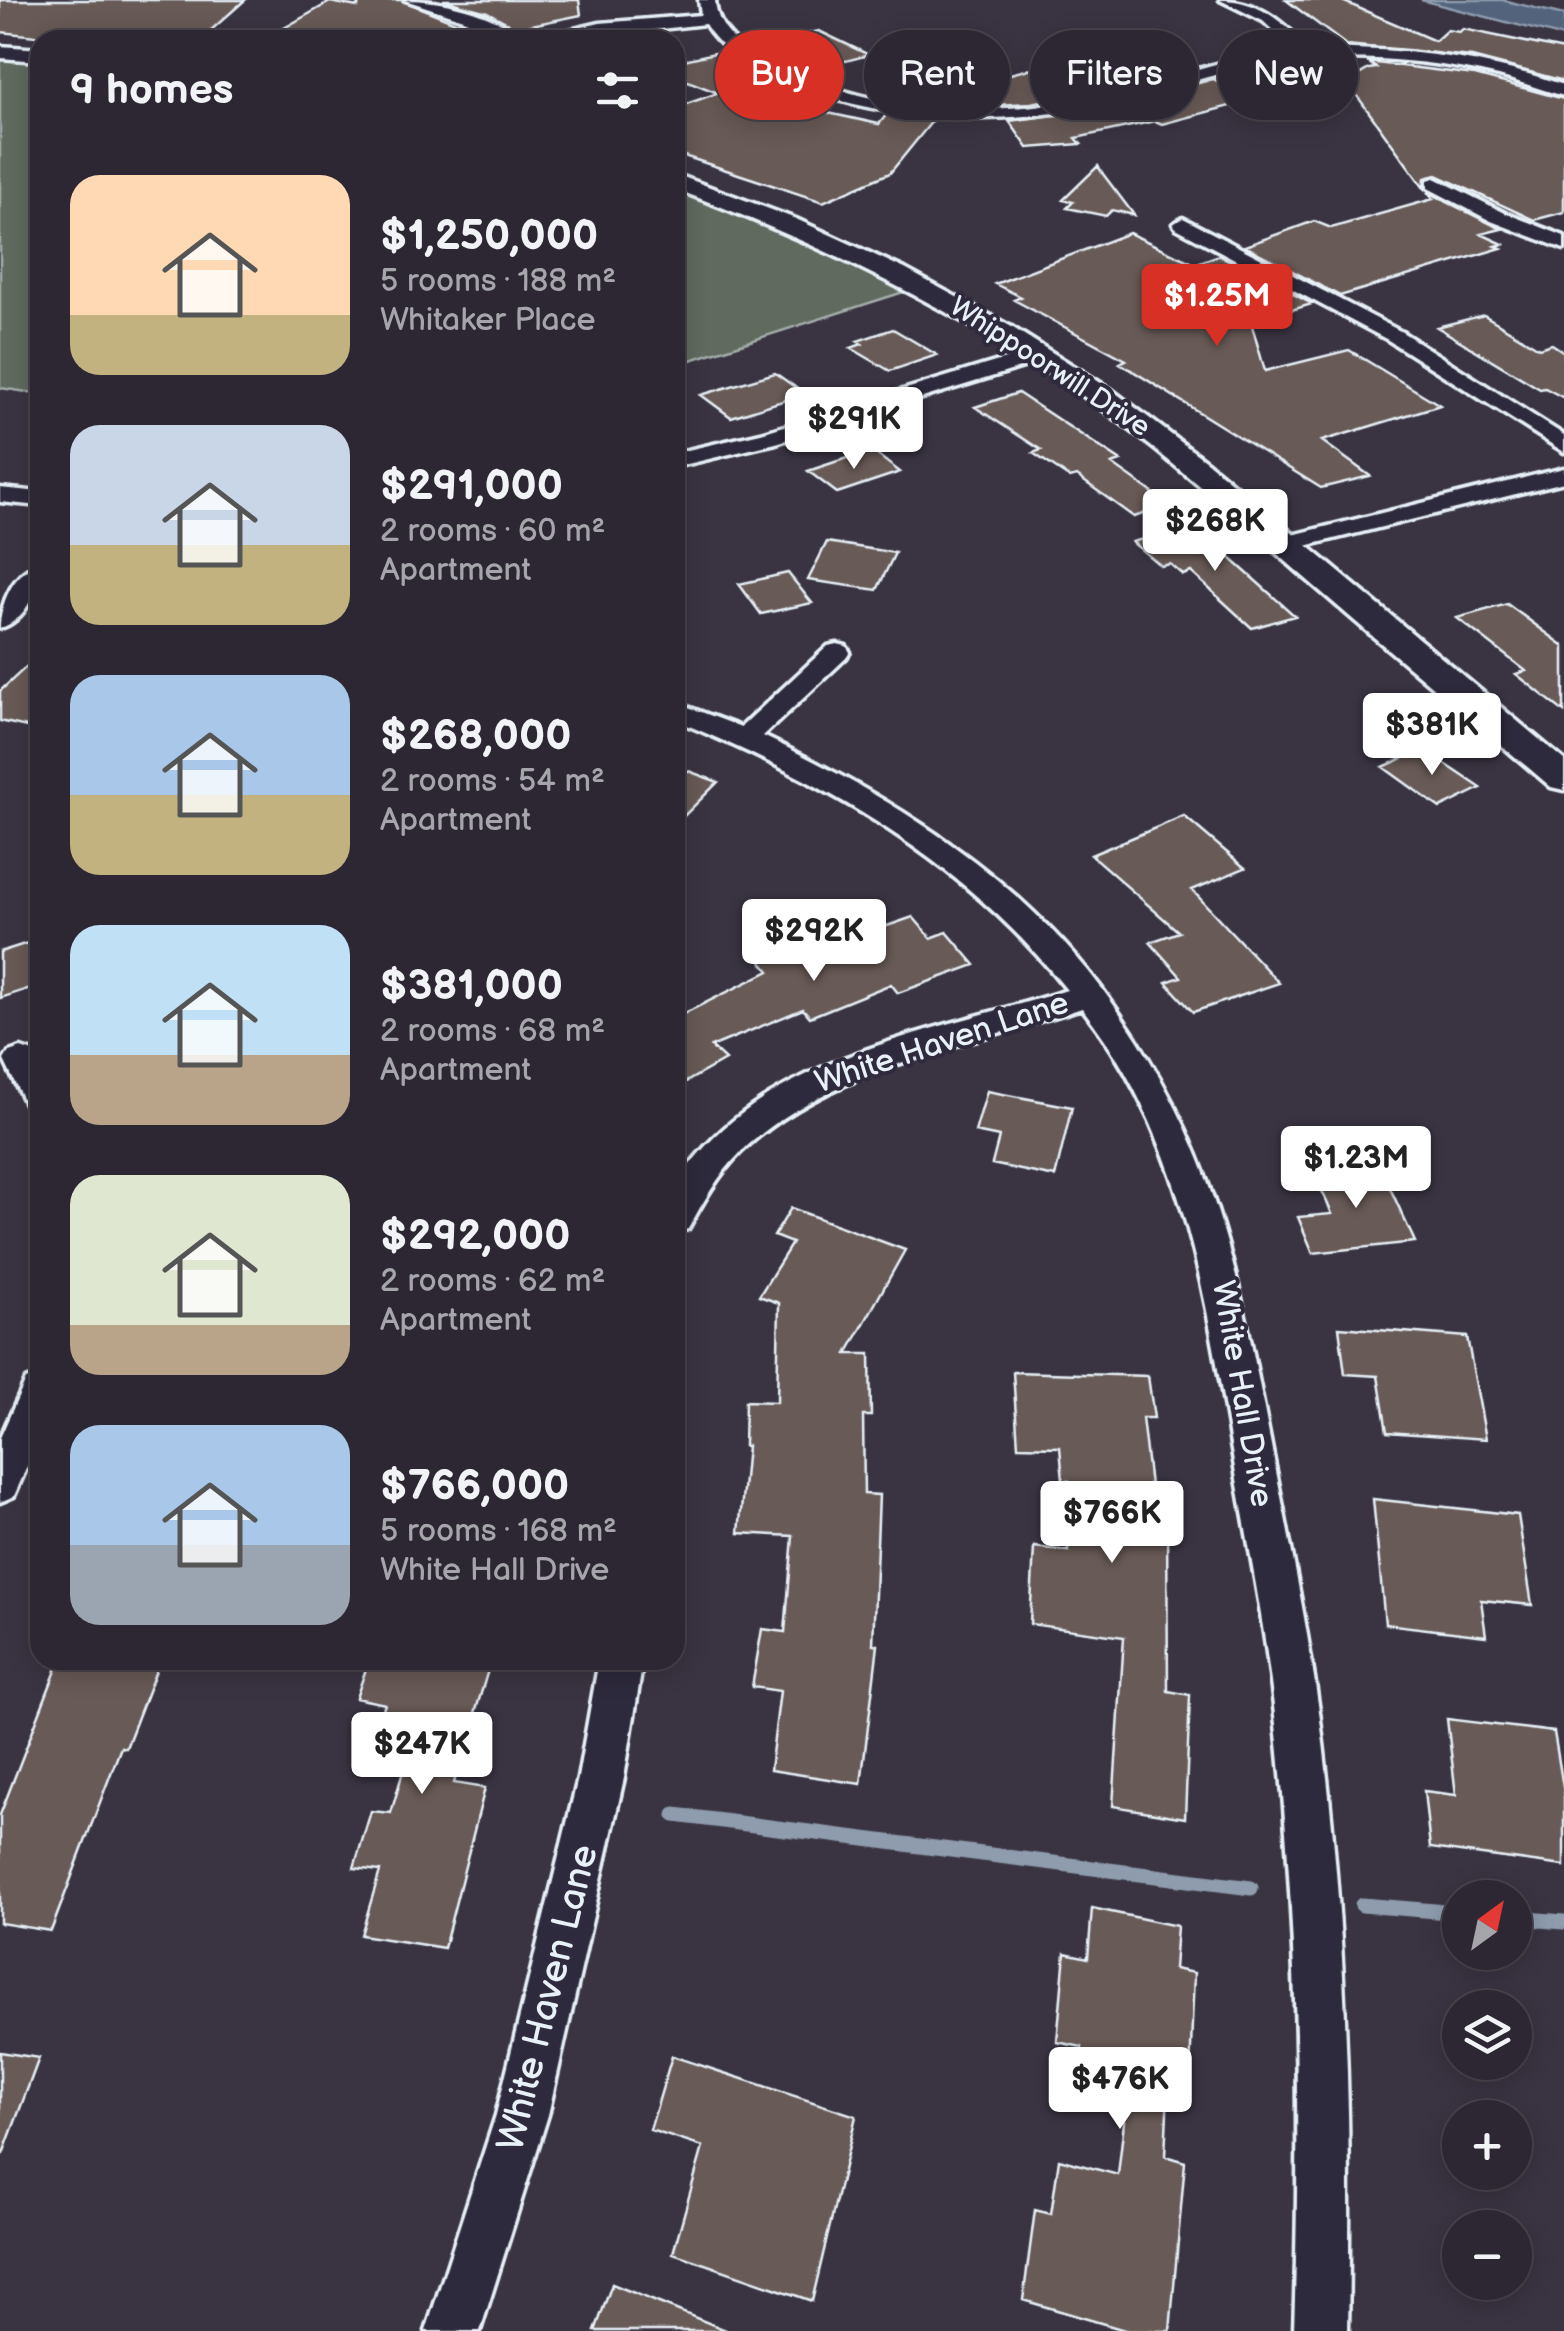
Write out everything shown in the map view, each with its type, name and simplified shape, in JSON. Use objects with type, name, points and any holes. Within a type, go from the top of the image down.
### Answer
[{"type":"street","points":[[413,0],[469,16],[498,30]]},
{"type":"street","points":[[707,0],[708,19],[724,39],[798,82],[861,100],[938,111],[1066,106],[1218,68]]},
{"type":"street","points":[[1228,0],[1269,18],[1282,30]]},
{"type":"street","points":[[589,30],[708,19]]},
{"type":"street","points":[[0,52],[30,54]]},
{"type":"street","points":[[1358,56],[1441,60],[1500,71],[1564,91]]},
{"type":"street","points":[[1435,184],[1498,217],[1564,243]]},
{"type":"street","name":"Whippoorwill Drive","points":[[685,185],[875,263],[1038,355],[1134,419],[1564,779]]},
{"type":"street","points":[[1183,224],[1395,336],[1564,445]]},
{"type":"street","points":[[685,458],[768,438],[1038,355]]},
{"type":"street","points":[[1285,544],[1564,475]]},
{"type":"street","points":[[0,495],[30,498]]},
{"type":"street","points":[[0,620],[30,583]]},
{"type":"street","points":[[745,738],[837,652]]},
{"type":"street","name":"White Hall Drive","points":[[685,714],[850,788],[939,845],[1022,920],[1088,996],[1126,1049],[1179,1142],[1205,1212],[1278,1590],[1296,1707],[1318,1986],[1323,2116],[1320,2331]]},
{"type":"street","name":"White Haven Lane","points":[[685,1202],[698,1180],[740,1134],[806,1086],[851,1067],[1088,996]]},
{"type":"street","points":[[0,1484],[30,1415]]},
{"type":"street","name":"White Haven Lane","points":[[453,2331],[522,2115],[602,1778],[620,1670]]},
{"type":"green space","points":[[0,57],[30,59],[30,392],[0,388]]},
{"type":"green space","points":[[685,193],[913,289],[685,362]]},
{"type":"water","points":[[1421,0],[1502,0],[1564,15],[1564,37]]},
{"type":"building","points":[[0,0],[245,0],[211,30],[30,30],[30,35],[0,32]]},
{"type":"building","points":[[359,0],[401,0],[475,30],[281,30],[330,2],[358,7]]},
{"type":"building","points":[[443,0],[579,0],[581,15],[517,28],[487,12]]},
{"type":"building","points":[[1286,0],[1340,0],[1435,41],[1447,30],[1463,29],[1564,50],[1564,81],[1472,57],[1358,46],[1358,30],[1326,30]]},
{"type":"building","points":[[844,43],[864,53],[864,56],[844,61]]},
{"type":"building","points":[[715,53],[715,92],[685,80],[685,60]]},
{"type":"building","points":[[1368,62],[1475,75],[1564,99],[1564,212],[1534,220],[1437,175],[1425,178],[1424,188],[1358,97],[1358,76],[1376,68]]},
{"type":"building","points":[[1030,69],[1030,103],[1010,104],[1010,74]]},
{"type":"building","points":[[1218,81],[1218,109],[1198,114],[1198,83]]},
{"type":"building","points":[[715,94],[715,120],[844,120],[844,116],[879,124],[882,120],[933,120],[890,173],[823,202],[685,156],[685,105]]},
{"type":"building","points":[[1177,120],[1076,138],[1081,144],[1028,148],[1009,121]]},
{"type":"building","points":[[1098,166],[1134,215],[1112,210],[1106,216],[1067,208],[1073,202],[1063,200]]},
{"type":"building","points":[[1427,192],[1501,229],[1481,234],[1503,244],[1496,246],[1501,248],[1340,296],[1245,246],[1314,221],[1331,228],[1433,199]]},
{"type":"building","points":[[1129,233],[1195,264],[1219,255],[1312,304],[1251,322],[1265,371],[1349,350],[1440,405],[1322,441],[1370,476],[1321,488],[1120,363],[1126,360],[1014,300],[1021,297],[995,284]]},
{"type":"building","points":[[1484,315],[1539,348],[1552,344],[1564,352],[1564,398],[1540,389],[1437,327]]},
{"type":"building","points":[[893,329],[937,355],[890,371],[851,348],[862,344],[857,341]]},
{"type":"building","points":[[775,373],[805,394],[731,417],[701,395]]},
{"type":"building","points":[[1018,393],[1121,461],[1112,464],[1170,505],[1134,517],[1077,476],[1070,478],[1033,453],[1041,450],[975,407]]},
{"type":"building","points":[[871,450],[900,472],[837,493],[808,471]]},
{"type":"building","points":[[1190,526],[1295,616],[1252,628],[1191,572],[1183,575],[1170,564],[1161,566],[1132,542]]},
{"type":"building","points":[[827,542],[895,553],[877,590],[808,580]]},
{"type":"building","points":[[788,573],[812,603],[761,614],[739,584]]},
{"type":"building","points":[[1507,604],[1564,646],[1564,712],[1516,674],[1526,671],[1457,618]]},
{"type":"building","points":[[30,663],[30,728],[0,721],[0,691]]},
{"type":"building","points":[[1423,749],[1481,788],[1440,808],[1383,767]]},
{"type":"building","points":[[685,770],[718,782],[685,815]]},
{"type":"building","points":[[1184,816],[1245,868],[1192,890],[1279,983],[1193,1012],[1166,982],[1181,977],[1150,942],[1179,932],[1091,855]]},
{"type":"building","points":[[913,917],[931,938],[947,932],[975,965],[898,993],[891,984],[810,1017],[803,1009],[711,1047],[725,1060],[685,1082],[685,1013],[769,971],[757,956],[848,921],[861,935]]},
{"type":"building","points":[[30,942],[30,988],[0,998],[0,952]]},
{"type":"building","points":[[987,1091],[1072,1107],[1055,1177],[992,1164],[999,1137],[975,1132]]},
{"type":"building","points":[[1378,1162],[1415,1242],[1313,1253],[1298,1217],[1332,1214],[1312,1168]]},
{"type":"building","points":[[791,1208],[905,1250],[847,1354],[870,1354],[871,1416],[863,1416],[864,1494],[879,1495],[873,1644],[878,1645],[861,1784],[770,1770],[780,1691],[752,1687],[762,1629],[785,1632],[793,1536],[739,1533],[747,1446],[745,1401],[777,1402],[779,1303],[759,1296],[792,1243],[774,1236]]},
{"type":"building","points":[[1339,1327],[1467,1337],[1486,1439],[1387,1432],[1378,1376],[1345,1374]]},
{"type":"building","points":[[1013,1372],[1148,1376],[1154,1418],[1142,1418],[1154,1519],[1167,1520],[1168,1691],[1190,1695],[1185,1818],[1113,1806],[1124,1637],[1030,1624],[1034,1547],[1068,1551],[1069,1481],[1063,1481],[1060,1447],[1018,1446]]},
{"type":"building","points":[[1373,1499],[1518,1515],[1532,1605],[1481,1600],[1486,1636],[1385,1624]]},
{"type":"building","points":[[56,1670],[156,1670],[126,1748],[121,1747],[51,1931],[0,1923],[0,1815]]},
{"type":"building","points":[[366,1670],[488,1670],[454,1783],[485,1788],[444,1948],[361,1935],[380,1871],[354,1868],[371,1811],[391,1813],[412,1740],[375,1733],[385,1704],[356,1698]]},
{"type":"building","points":[[1447,1719],[1554,1732],[1564,1793],[1564,1866],[1430,1848],[1424,1791],[1456,1795]]},
{"type":"building","points":[[1092,1908],[1177,1926],[1174,1969],[1194,1973],[1190,2073],[1169,2068],[1165,2156],[1185,2162],[1170,2331],[1128,2331],[1023,2300],[1035,2210],[1051,2214],[1059,2159],[1118,2175],[1126,2104],[1078,2093],[1082,2047],[1057,2042],[1065,1953],[1088,1958]]},
{"type":"building","points":[[0,2052],[39,2058],[3,2154],[0,2154]]},
{"type":"building","points":[[672,2056],[856,2116],[812,2301],[673,2253],[703,2147],[650,2130]]},
{"type":"building","points":[[612,2284],[726,2330],[726,2331],[595,2331]]},
{"type":"waterway","points":[[675,1815],[1251,1888]]},
{"type":"waterway","points":[[1362,1905],[1442,1912]]},
{"type":"waterway","points":[[1532,1919],[1564,1922]]}]
